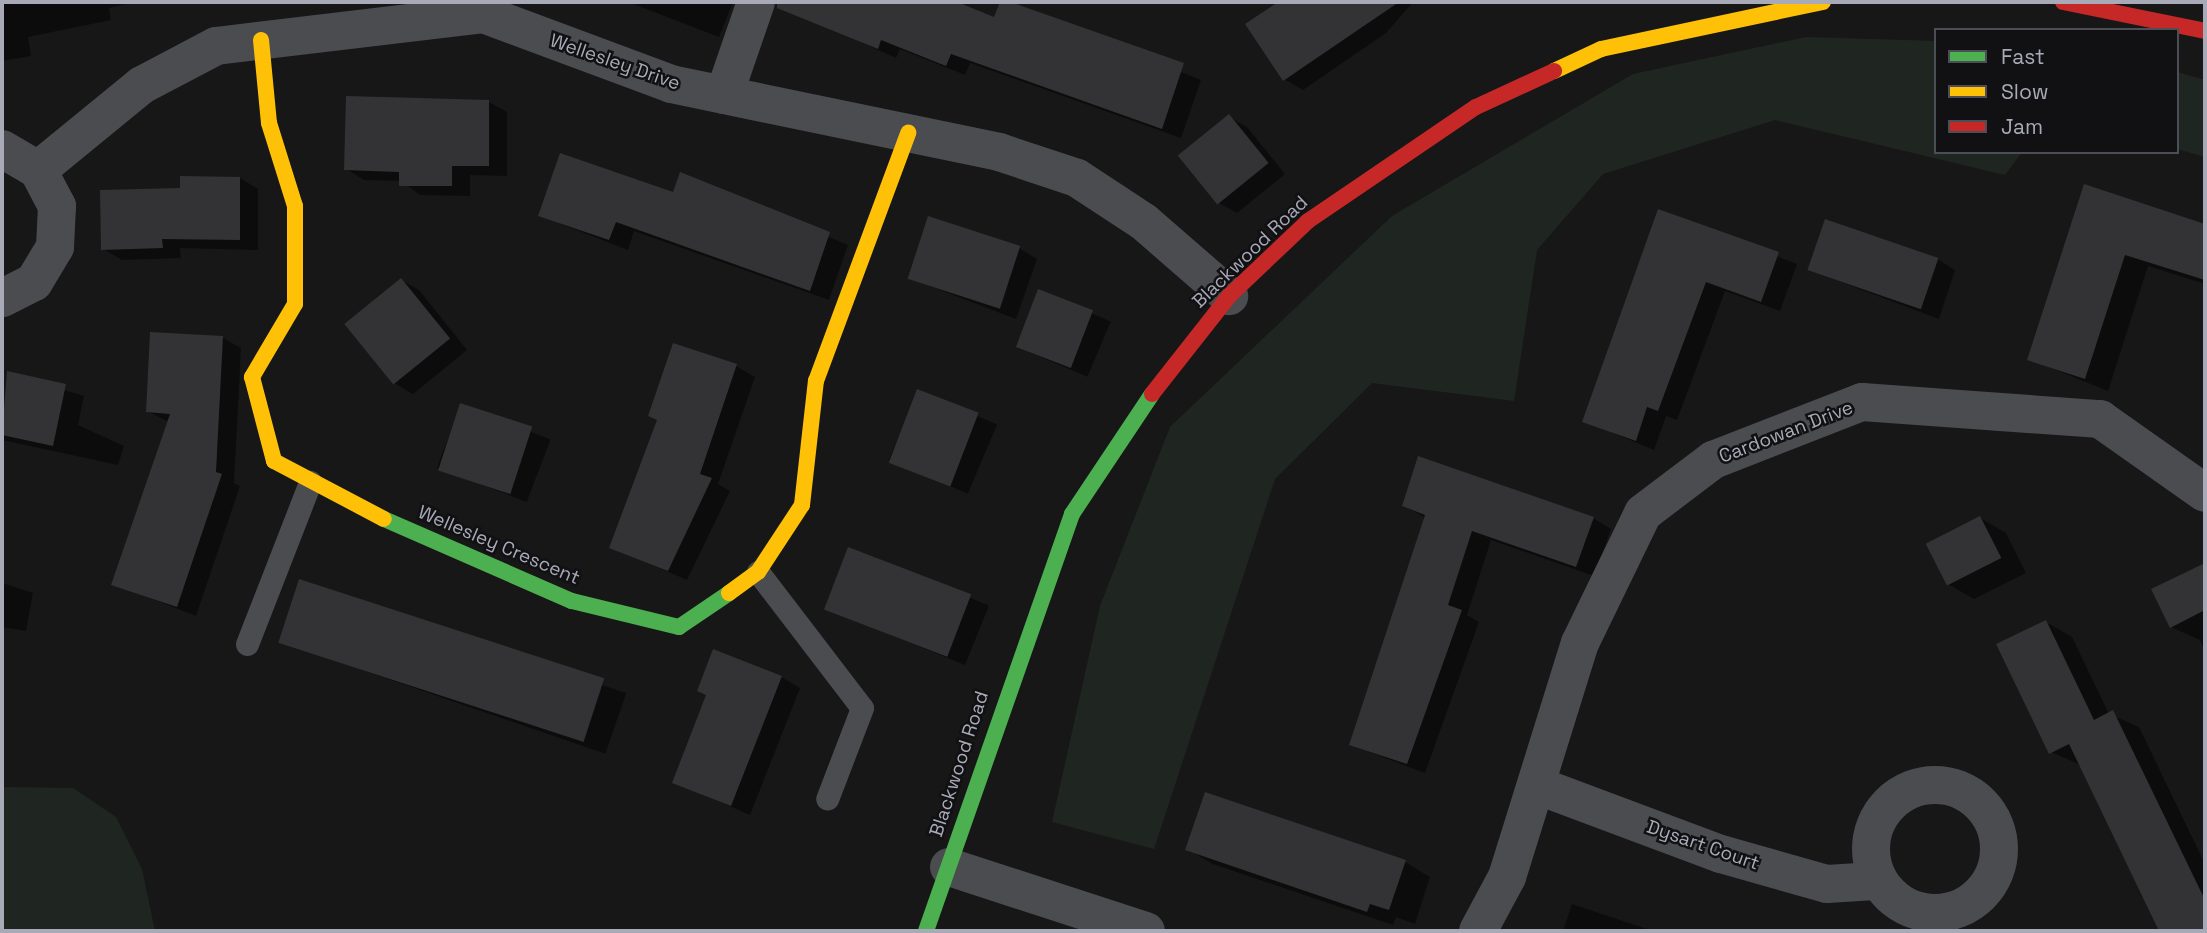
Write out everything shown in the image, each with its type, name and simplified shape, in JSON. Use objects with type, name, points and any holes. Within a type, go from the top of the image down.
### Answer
[{"type":"street","points":[[724,95],[756,2]]},
{"type":"street","name":"Blackwood Road","points":[[926,931],[1007,686],[1072,514],[1174,361],[1228,296],[1308,221],[1476,107],[1601,49],[1763,6],[1823,2]]},
{"type":"street","points":[[2063,2],[2205,31]]},
{"type":"street","name":"Wellesley Drive","points":[[38,170],[142,85],[216,46],[483,14],[671,84],[999,152],[1077,178],[1144,222],[1228,296]]},
{"type":"street","name":"Wellesley Crescent","points":[[261,40],[269,123],[295,206],[295,304],[252,377],[274,461],[310,482],[572,601],[679,627],[758,572],[802,505],[816,381],[908,133]]},
{"type":"street","points":[[2,149],[38,170],[57,206],[55,247],[34,282],[2,298]]},
{"type":"street","name":"Cardowan Drive","points":[[1478,931],[1507,877],[1580,643],[1643,513],[1713,460],[1862,402],[2100,419],[2205,493]]},
{"type":"street","name":"Dysart Court","points":[[1535,785],[1721,853],[1814,880],[1875,881]]},
{"type":"street","points":[[949,867],[1146,931]]},
{"type":"lane","points":[[247,644],[310,482]]},
{"type":"lane","points":[[758,572],[862,708],[827,799]]},
{"type":"shaded area","points":[[1806,37],[1934,41],[1934,154],[2021,154],[2005,175],[1775,120],[1603,174],[1537,250],[1514,401],[1372,383],[1275,479],[1154,849],[1052,822],[1100,606],[1170,427],[1392,216],[1633,74]]},
{"type":"shaded area","points":[[2179,73],[2205,80],[2205,157],[2179,150]]},
{"type":"shaded area","points":[[2,787],[73,788],[116,817],[142,869],[155,931],[2,931]]},
{"type":"building","points":[[777,2],[957,2],[994,17],[1000,2],[1010,2],[1184,63],[1162,129],[951,54],[946,66],[881,40],[878,49],[777,8]]},
{"type":"building","points":[[1278,2],[1399,2],[1283,81],[1245,24]]},
{"type":"building","points":[[346,96],[489,100],[489,166],[452,166],[452,186],[399,186],[399,172],[344,170]]},
{"type":"building","points":[[1229,114],[1269,163],[1217,204],[1178,156]]},
{"type":"building","points":[[560,153],[673,192],[680,172],[830,232],[810,291],[616,222],[609,240],[538,216]]},
{"type":"building","points":[[180,176],[240,177],[240,240],[162,239],[163,248],[101,250],[100,190],[180,188]]},
{"type":"building","points":[[2084,184],[2205,224],[2205,280],[2125,255],[2085,379],[2027,360]]},
{"type":"building","points":[[1658,209],[1779,252],[1761,302],[1706,282],[1658,411],[1647,407],[1636,441],[1582,422]]},
{"type":"building","points":[[928,216],[1020,246],[1000,309],[908,279]]},
{"type":"building","points":[[1825,219],[1938,258],[1921,309],[1807,270]]},
{"type":"building","points":[[401,278],[450,339],[393,385],[344,324]]},
{"type":"building","points":[[1038,289],[1093,310],[1071,368],[1016,347]]},
{"type":"building","points":[[150,332],[223,336],[216,472],[222,474],[177,607],[111,585],[170,414],[146,412]]},
{"type":"building","points":[[673,343],[737,364],[700,474],[712,478],[668,571],[609,548],[657,420],[648,416]]},
{"type":"building","points":[[7,371],[66,384],[53,446],[2,435]]},
{"type":"building","points":[[917,389],[979,413],[950,486],[889,463]]},
{"type":"building","points":[[460,403],[532,426],[510,494],[438,471]]},
{"type":"building","points":[[1418,456],[1594,517],[1576,567],[1472,531],[1448,605],[1462,610],[1407,764],[1349,745],[1425,515],[1402,506]]},
{"type":"building","points":[[1980,516],[2001,558],[1947,586],[1926,544]]},
{"type":"building","points":[[848,547],[971,594],[947,657],[824,610]]},
{"type":"building","points":[[2205,563],[2205,610],[2170,628],[2151,589]]},
{"type":"building","points":[[299,579],[604,678],[584,742],[278,643]]},
{"type":"building","points":[[2046,620],[2094,720],[2113,710],[2205,900],[2205,931],[2159,931],[2069,744],[2049,754],[1996,644]]},
{"type":"building","points":[[713,649],[782,676],[731,806],[672,783],[706,695],[697,691]]},
{"type":"building","points":[[1205,792],[1406,860],[1389,910],[1370,904],[1367,912],[1185,850]]},
{"type":"traffic: fast","points":[[926,931],[1072,514],[1152,394]]},
{"type":"traffic: fast","points":[[384,519],[572,601],[679,627],[729,593]]},
{"type":"traffic: slow","points":[[1554,71],[1601,49],[1823,2]]},
{"type":"traffic: slow","points":[[261,40],[269,123],[295,206],[295,304],[252,377],[274,461],[384,519]]},
{"type":"traffic: slow","points":[[729,593],[758,572],[802,505],[816,381],[908,133]]},
{"type":"traffic: jam","points":[[2063,2],[2205,31]]},
{"type":"traffic: jam","points":[[1152,394],[1229,296],[1308,221],[1476,107],[1554,71]]}]
